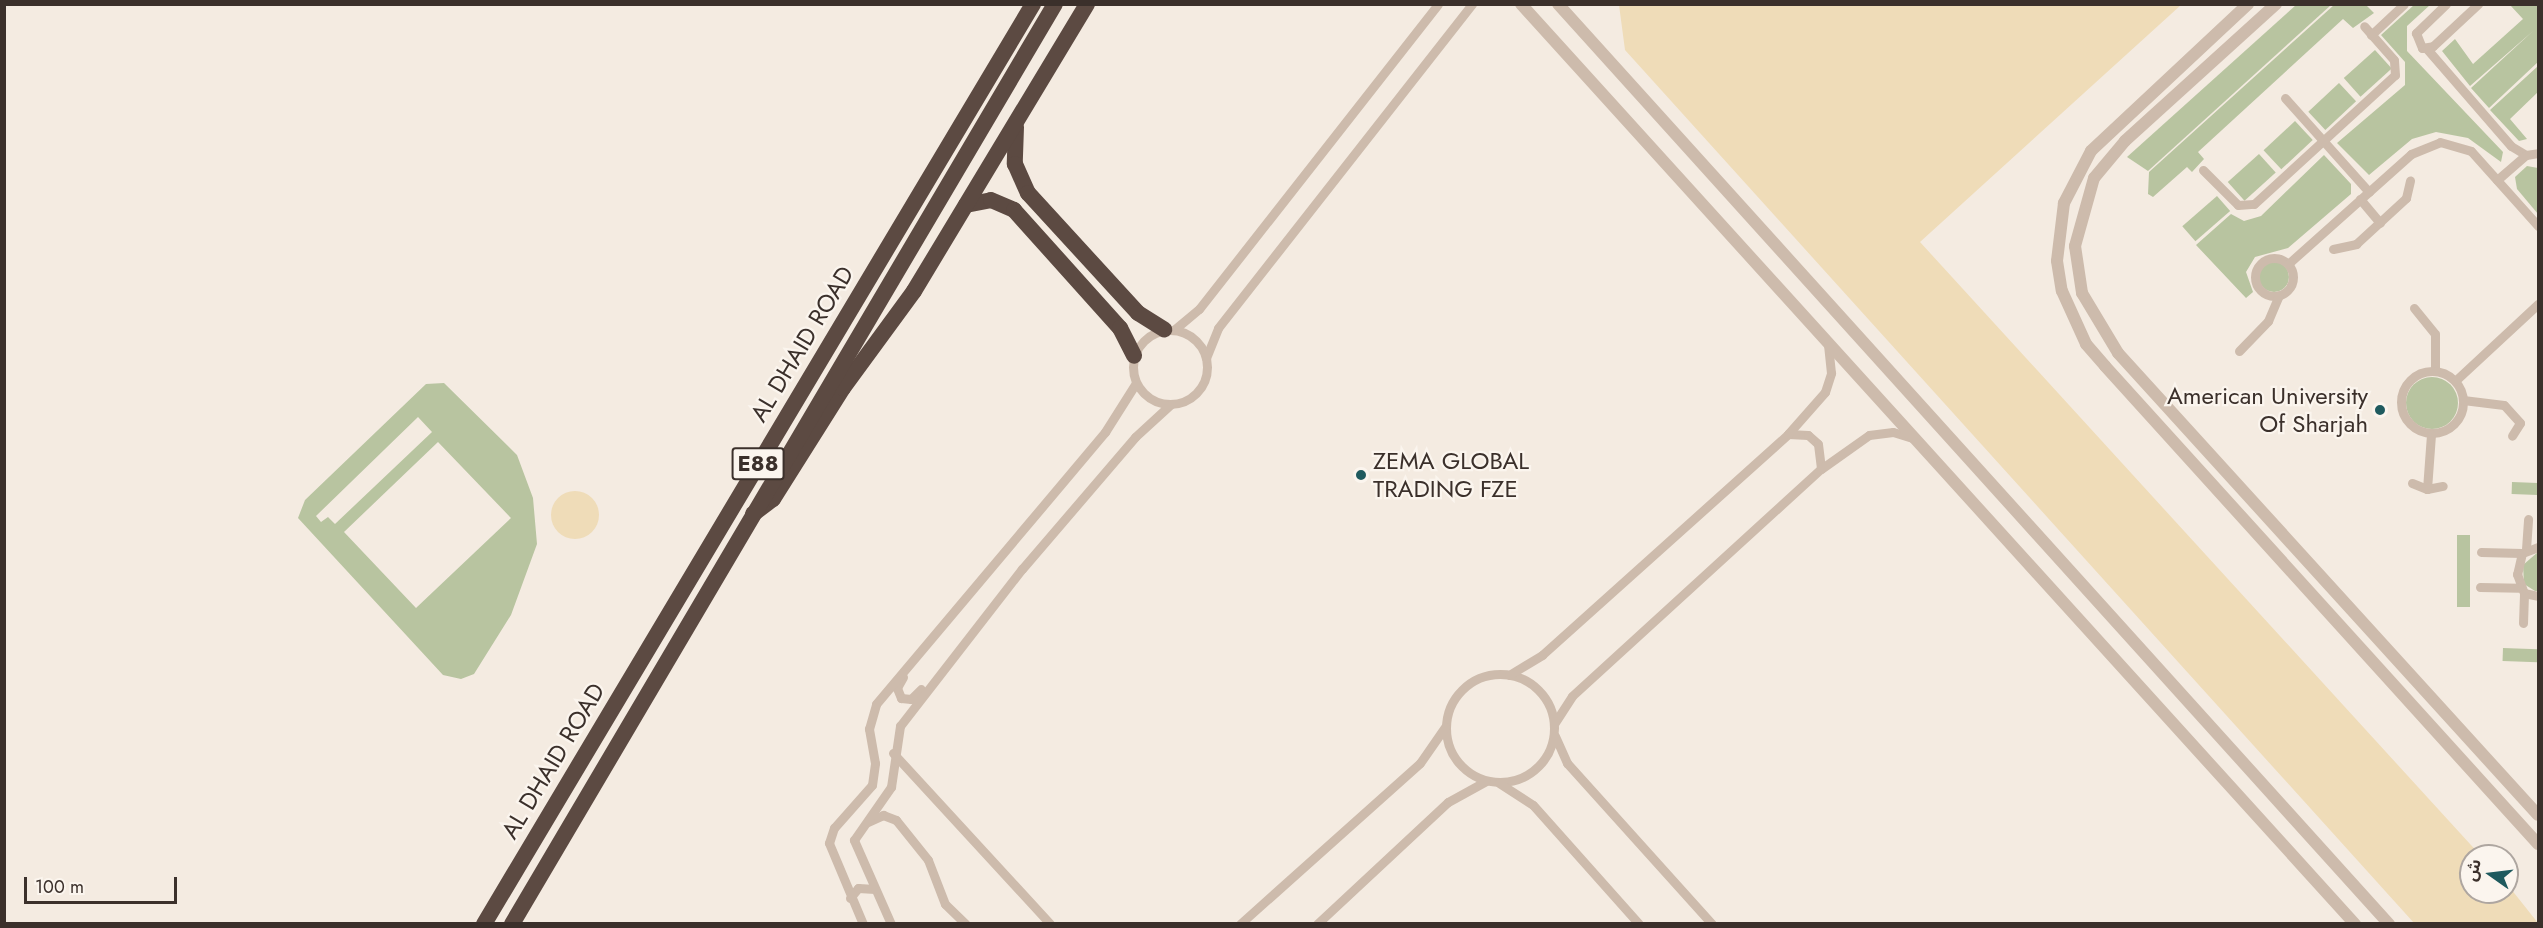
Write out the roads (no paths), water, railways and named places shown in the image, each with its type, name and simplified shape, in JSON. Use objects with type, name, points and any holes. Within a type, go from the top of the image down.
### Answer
[{"type":"highway","name":"AL DHAID ROAD","points":[[484,924],[1033,4]]},
{"type":"highway","name":"AL DHAID ROAD","points":[[512,924],[749,515],[1055,4]]},
{"type":"highway","points":[[749,515],[773,499],[966,205],[1087,4]]},
{"type":"highway","points":[[1017,122],[1015,164],[1028,193],[1138,313],[1169,329]]},
{"type":"highway","points":[[966,205],[991,200],[1014,210],[1120,328],[1134,356]]},
{"type":"street","points":[[862,924],[833,861],[831,835],[859,803],[874,778],[869,729],[876,704],[1110,426],[1136,383],[1134,356],[1142,341],[1169,329],[1199,309],[1438,4]]},
{"type":"street","points":[[891,924],[864,867],[855,834],[888,794],[893,752],[900,726],[1135,437],[1171,404],[1201,387],[1206,358],[1218,328],[1472,4]]},
{"type":"street","points":[[1521,4],[2355,924]]},
{"type":"street","points":[[1558,4],[2389,924]]},
{"type":"street","points":[[2248,4],[2085,159],[2064,203],[2058,232],[2062,291],[2086,344],[2538,844]]},
{"type":"street","points":[[2276,4],[2108,158],[2084,199],[2077,270],[2103,335],[2538,815]]},
{"type":"street","points":[[2371,35],[2404,4]]},
{"type":"street","points":[[2446,4],[2416,33],[2415,42],[2427,49],[2511,146],[2526,155],[2538,154],[2538,142]]},
{"type":"street","points":[[2427,49],[2478,4]]},
{"type":"street","points":[[2203,170],[2233,201],[2249,207],[2323,141],[2395,75],[2394,60],[2364,26]]},
{"type":"street","points":[[2285,98],[2368,192]]},
{"type":"street","points":[[2288,264],[2420,147],[2440,142],[2471,152],[2538,226]]},
{"type":"street","points":[[2497,180],[2526,155]]},
{"type":"street","points":[[2333,249],[2356,244],[2406,198],[2410,180]]},
{"type":"street","points":[[2360,199],[2380,222]]},
{"type":"street","points":[[2279,295],[2260,290],[2256,271],[2270,258],[2288,264]]},
{"type":"street","points":[[2239,351],[2268,321],[2279,295],[2293,279],[2288,264]]},
{"type":"street","points":[[2455,381],[2538,304]]},
{"type":"street","points":[[2414,308],[2435,334],[2435,371]]},
{"type":"street","points":[[1169,329],[1198,342],[1206,358]]},
{"type":"street","points":[[1240,924],[1420,762],[1447,725],[1464,688],[1484,677],[1509,675],[1542,655],[1788,434],[1829,383],[1827,342]]},
{"type":"street","points":[[2435,371],[2455,381],[2463,400],[2454,424],[2431,434],[2407,421],[2401,404],[2410,380],[2435,371]]},
{"type":"street","points":[[1136,383],[1150,399],[1171,404]]},
{"type":"street","points":[[2463,400],[2504,405],[2520,423],[2512,436]]},
{"type":"street","points":[[1497,783],[1536,769],[1554,728],[1572,696],[1821,469],[1869,435],[1893,432],[1916,439]]},
{"type":"street","points":[[1788,434],[1808,435],[1818,444],[1821,469]]},
{"type":"street","points":[[2427,489],[2431,434]]},
{"type":"street","points":[[2412,483],[2427,489],[2443,486]]},
{"type":"street","points":[[2523,623],[2521,590],[2528,519]]},
{"type":"street","points":[[2481,552],[2524,551],[2538,547]]},
{"type":"street","points":[[2480,587],[2521,590],[2538,596]]},
{"type":"street","points":[[918,652],[897,685],[901,698],[914,698],[940,674]]},
{"type":"street","points":[[2396,687],[2396,674],[2415,679]]},
{"type":"street","points":[[1509,675],[1544,695],[1567,763],[1712,924]]},
{"type":"street","points":[[1447,725],[1453,755],[1485,781],[1497,783],[1533,805],[1640,924]]},
{"type":"street","points":[[893,752],[1050,924]]},
{"type":"street","points":[[1317,924],[1455,797],[1485,781]]},
{"type":"street","points":[[864,867],[863,829],[874,818],[890,816],[928,860],[945,904],[966,924]]},
{"type":"street","points":[[850,898],[858,888],[875,889]]},
{"type":"place","name":"American University Of Sharjah","points":[[2380,410]]},
{"type":"place","name":"ZEMA GLOBAL TRADING FZE","points":[[1361,475]]}]
